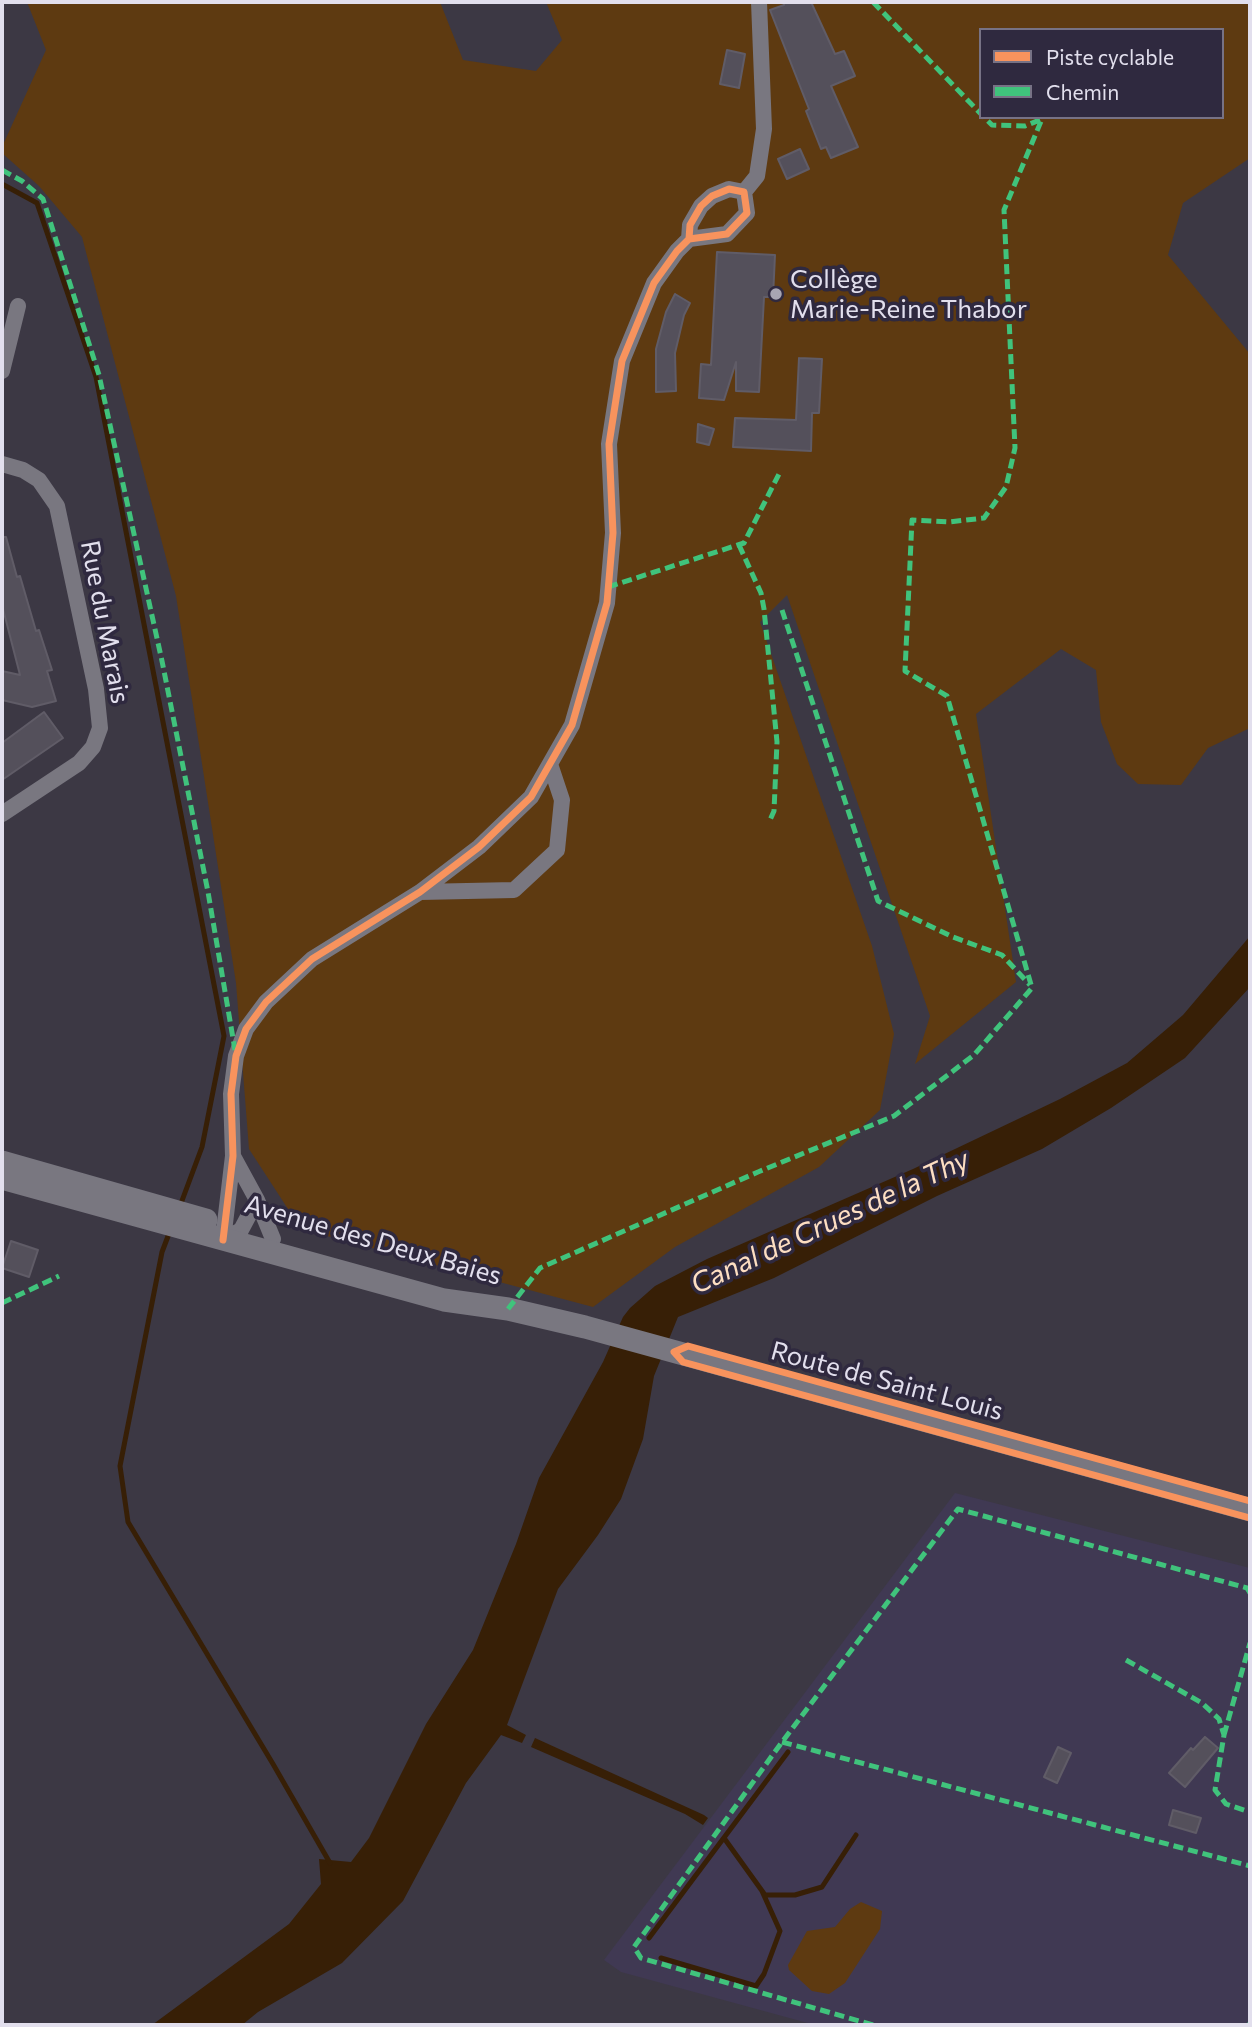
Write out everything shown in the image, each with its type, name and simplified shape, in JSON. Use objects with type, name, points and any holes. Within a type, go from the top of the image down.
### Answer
[{"type":"main road","name":"Avenue des Deux Baies","points":[[2,1162],[157,1214]]},
{"type":"main road","name":"Avenue des Deux Baies","points":[[2,1178],[217,1230],[444,1300],[508,1309]]},
{"type":"main road","name":"Avenue des Deux Baies","points":[[217,1230],[273,1238],[508,1309]]},
{"type":"main road","name":"Route de Saint Louis","points":[[508,1309],[585,1326],[1250,1510]]},
{"type":"street","points":[[690,239],[727,234],[747,213],[744,192],[757,176],[764,130],[759,2]]},
{"type":"street","points":[[217,1230],[233,1156],[231,1094],[236,1056],[246,1029],[266,1002],[312,959],[420,892],[479,847],[531,797],[572,725],[607,603],[613,533],[609,444],[622,361],[654,283],[690,239],[690,225],[701,206],[712,196],[729,189],[744,192]]},
{"type":"street","points":[[2,371],[18,306]]},
{"type":"street","name":"Rue du Marais","points":[[2,464],[23,470],[39,481],[57,506],[96,689],[100,728],[93,747],[79,763],[2,814]]},
{"type":"street","points":[[420,892],[514,890],[557,850],[562,800],[550,764]]},
{"type":"street","points":[[233,1156],[257,1200],[273,1238]]},
{"type":"street","points":[[217,1230],[257,1200]]},
{"type":"shaded area","points":[[27,2],[440,2],[463,60],[536,71],[562,40],[546,2],[1250,2],[1250,158],[1183,203],[1168,255],[1250,354],[1250,728],[1208,748],[1181,785],[1138,784],[1117,764],[1101,722],[1096,670],[1061,649],[976,714],[1016,982],[915,1064],[930,1016],[787,595],[760,622],[872,946],[894,1034],[880,1110],[819,1167],[675,1247],[593,1307],[301,1229],[249,1149],[236,983],[176,596],[82,237],[39,186],[2,153],[2,147],[46,50]]},
{"type":"shaded area","points":[[955,1493],[1250,1568],[1250,2025],[815,2025],[621,1972],[604,1960]]},
{"type":"shaded area","points":[[861,1902],[882,1911],[880,1929],[845,1983],[829,1994],[812,1991],[789,1970],[788,1965],[807,1931],[835,1927],[850,1909]]},
{"type":"water","name":"Canal de Crues de la Thy","points":[[1250,936],[1250,987],[1185,1058],[1111,1108],[1042,1149],[937,1196],[774,1278],[678,1317],[654,1376],[643,1439],[621,1499],[558,1589],[507,1725],[526,1735],[522,1743],[501,1735],[466,1783],[403,1901],[342,1963],[258,2012],[242,2025],[152,2025],[289,1924],[321,1884],[319,1859],[351,1862],[369,1838],[426,1724],[473,1650],[516,1544],[539,1478],[630,1308],[655,1286],[707,1259],[913,1169],[1060,1099],[1127,1063],[1183,1015]]},
{"type":"water","points":[[535,1738],[708,1818],[703,1825],[685,1814],[531,1747]]},
{"type":"building","points":[[784,2],[811,2],[835,54],[844,51],[855,76],[831,86],[858,147],[831,158],[826,147],[821,149],[806,111],[809,109],[770,10],[784,5]]},
{"type":"building","points":[[727,50],[745,54],[739,88],[720,84]]},
{"type":"building","points":[[800,149],[809,169],[787,179],[778,159]]},
{"type":"building","points":[[717,252],[775,255],[773,297],[764,297],[759,392],[736,391],[736,362],[724,400],[699,398],[701,364],[711,365]]},
{"type":"building","points":[[675,294],[690,303],[684,315],[675,353],[676,391],[656,392],[656,349],[666,312]]},
{"type":"building","points":[[799,358],[822,359],[819,413],[812,413],[811,451],[733,447],[735,418],[796,420]]},
{"type":"building","points":[[698,424],[714,429],[709,445],[697,442]]},
{"type":"building","points":[[2,537],[6,537],[36,631],[39,630],[52,670],[47,671],[56,701],[32,707],[2,700],[2,671],[20,675],[2,605]]},
{"type":"building","points":[[44,712],[63,738],[2,780],[2,743]]},
{"type":"building","points":[[11,1241],[38,1250],[29,1277],[2,1268]]},
{"type":"building","points":[[1205,1737],[1218,1748],[1185,1787],[1169,1773],[1191,1748],[1193,1750]]},
{"type":"building","points":[[1058,1747],[1071,1753],[1057,1783],[1044,1777]]},
{"type":"building","points":[[1173,1810],[1201,1818],[1196,1833],[1169,1825]]},
{"type":"waterway","points":[[2,184],[37,203],[96,377],[224,1036],[202,1147],[180,1206]]},
{"type":"waterway","points":[[170,1231],[162,1252],[120,1466],[128,1522],[330,1863]]},
{"type":"waterway","points":[[649,1938],[788,1752]]},
{"type":"waterway","points":[[724,1838],[765,1895],[795,1895],[822,1887],[856,1835]]},
{"type":"waterway","points":[[661,1958],[756,1986],[764,1974],[780,1931],[762,1891]]},
{"type":"marked path","points":[[873,2],[979,112]]},
{"type":"marked path","points":[[986,119],[992,125],[1025,126],[1042,119]]},
{"type":"marked path","points":[[508,1309],[540,1268],[758,1172],[894,1116],[974,1055],[1032,988],[947,696],[905,671],[912,520],[949,522],[984,518],[1006,487],[1015,448],[1004,210],[1042,119]]},
{"type":"marked path","points":[[2,170],[22,181],[43,199],[99,375],[162,661],[208,892],[235,1050]]},
{"type":"marked path","points":[[608,587],[744,543],[781,470]]},
{"type":"marked path","points":[[739,545],[761,593],[764,609],[777,742],[774,811],[770,820]]},
{"type":"marked path","points":[[782,610],[878,901],[953,937],[1002,955],[1030,985]]},
{"type":"marked path","points":[[2,1303],[59,1276]]},
{"type":"marked path","points":[[873,2025],[641,1958],[634,1947],[782,1742],[958,1509],[1247,1588],[1250,1593]]},
{"type":"marked path","points":[[1224,1735],[1250,1643]]},
{"type":"marked path","points":[[1126,1660],[1202,1703],[1219,1719],[1224,1735],[1215,1790],[1226,1804],[1250,1812]]},
{"type":"marked path","points":[[782,1742],[1250,1866]]},
{"type":"cycle path","points":[[223,1240],[233,1156],[231,1094],[236,1056],[246,1029],[266,1002],[312,959],[420,892],[479,847],[531,797],[572,725],[607,603],[613,533],[609,444],[622,361],[654,283],[677,251],[689,239],[727,234],[747,213],[744,192],[729,189],[712,196],[701,206],[690,225],[689,239]]},
{"type":"cycle path","points":[[1250,1501],[688,1346],[674,1352],[683,1362],[1250,1518]]},
{"type":"place","name":"Collège Marie-Reine Thabor","points":[[776,294]]}]
